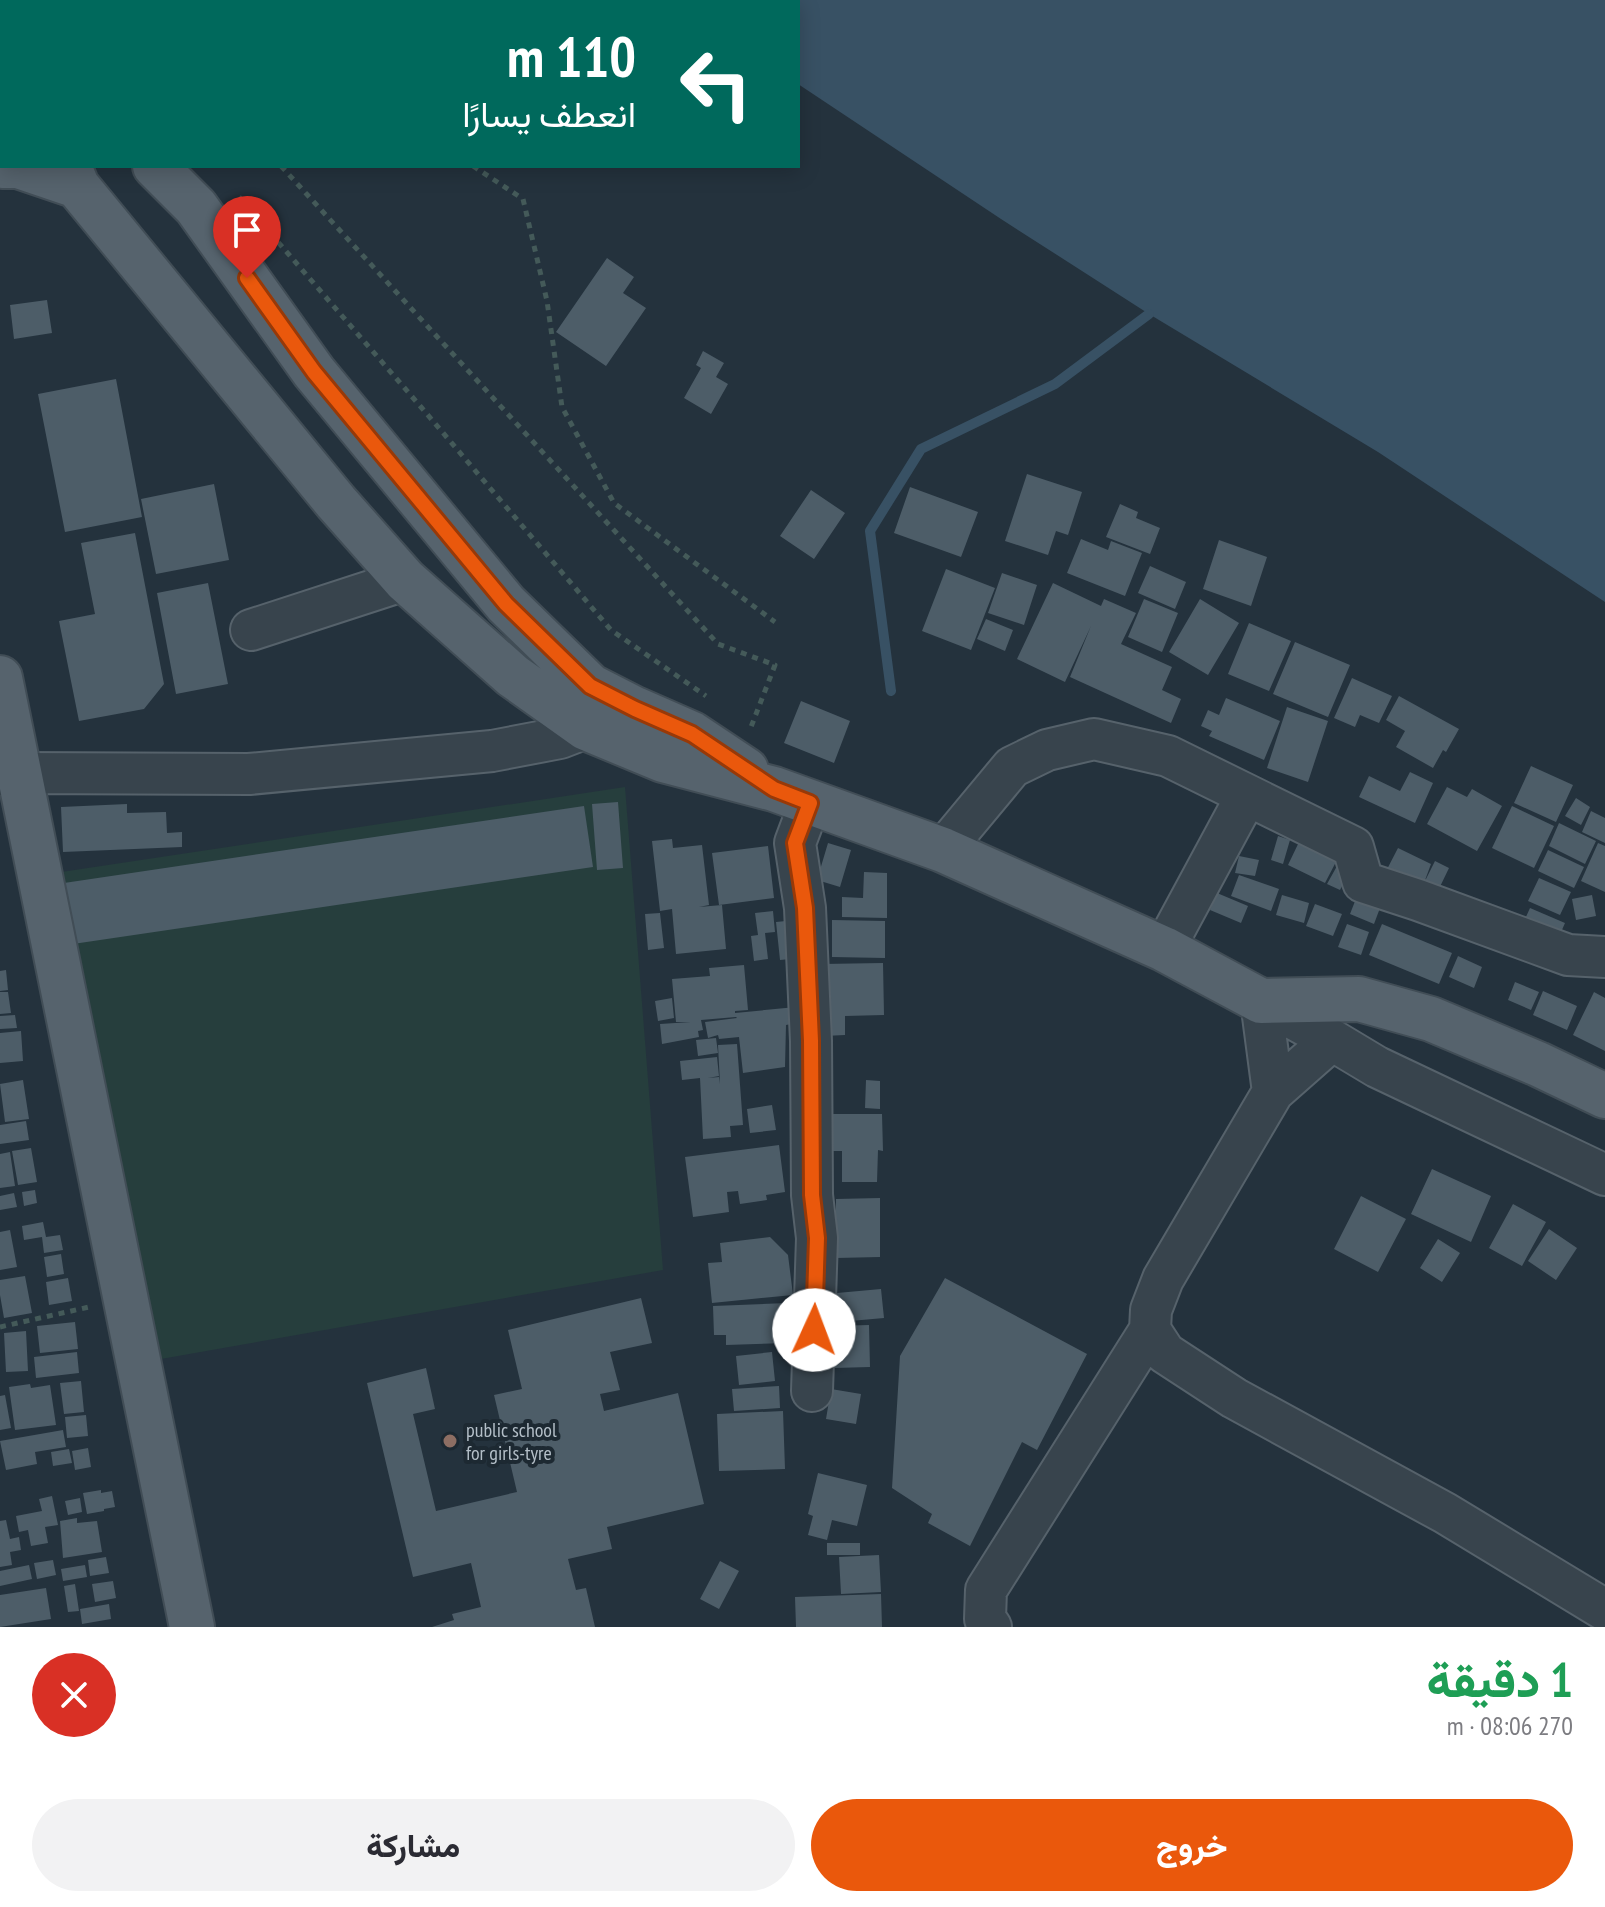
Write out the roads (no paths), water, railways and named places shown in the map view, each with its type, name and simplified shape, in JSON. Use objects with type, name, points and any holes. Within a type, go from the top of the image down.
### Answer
[{"type":"main road","points":[[29,168],[73,176],[336,502],[405,580],[513,676],[586,728],[663,760],[792,796],[943,850],[1164,949],[1261,1001],[1359,999],[1431,1019],[1605,1096]]},
{"type":"main road","points":[[157,168],[196,207],[314,372],[506,604],[590,686],[692,734],[792,796]]},
{"type":"main road","points":[[0,678],[10,774],[125,1299],[192,1627]]},
{"type":"street","points":[[251,630],[405,580]]},
{"type":"street","points":[[10,774],[249,774],[492,751],[560,738],[586,728]]},
{"type":"street","points":[[943,850],[1012,767],[1047,750],[1094,739],[1168,756],[1353,847],[1363,882],[1568,955],[1605,957]]},
{"type":"street","points":[[1164,949],[1247,795]]},
{"type":"street","points":[[792,796],[795,843],[805,908],[811,1041],[812,1181],[817,1238],[812,1391]]},
{"type":"street","points":[[1261,1001],[1377,1067],[1605,1175]]},
{"type":"street","points":[[1261,1001],[1273,1092]]},
{"type":"street","points":[[991,1627],[985,1619],[986,1590],[1150,1330],[1151,1310],[1163,1279],[1273,1092],[1332,1040]]},
{"type":"street","points":[[1150,1330],[1165,1353],[1234,1398],[1445,1513],[1605,1610]]},
{"type":"water","points":[[800,0],[1605,0],[1605,602],[1378,452],[1149,314],[800,85]]},
{"type":"waterway","points":[[891,691],[870,531],[921,449],[1055,384],[1149,314]]},
{"type":"place","name":"public school for girls-tyre","points":[[450,1441]]}]
